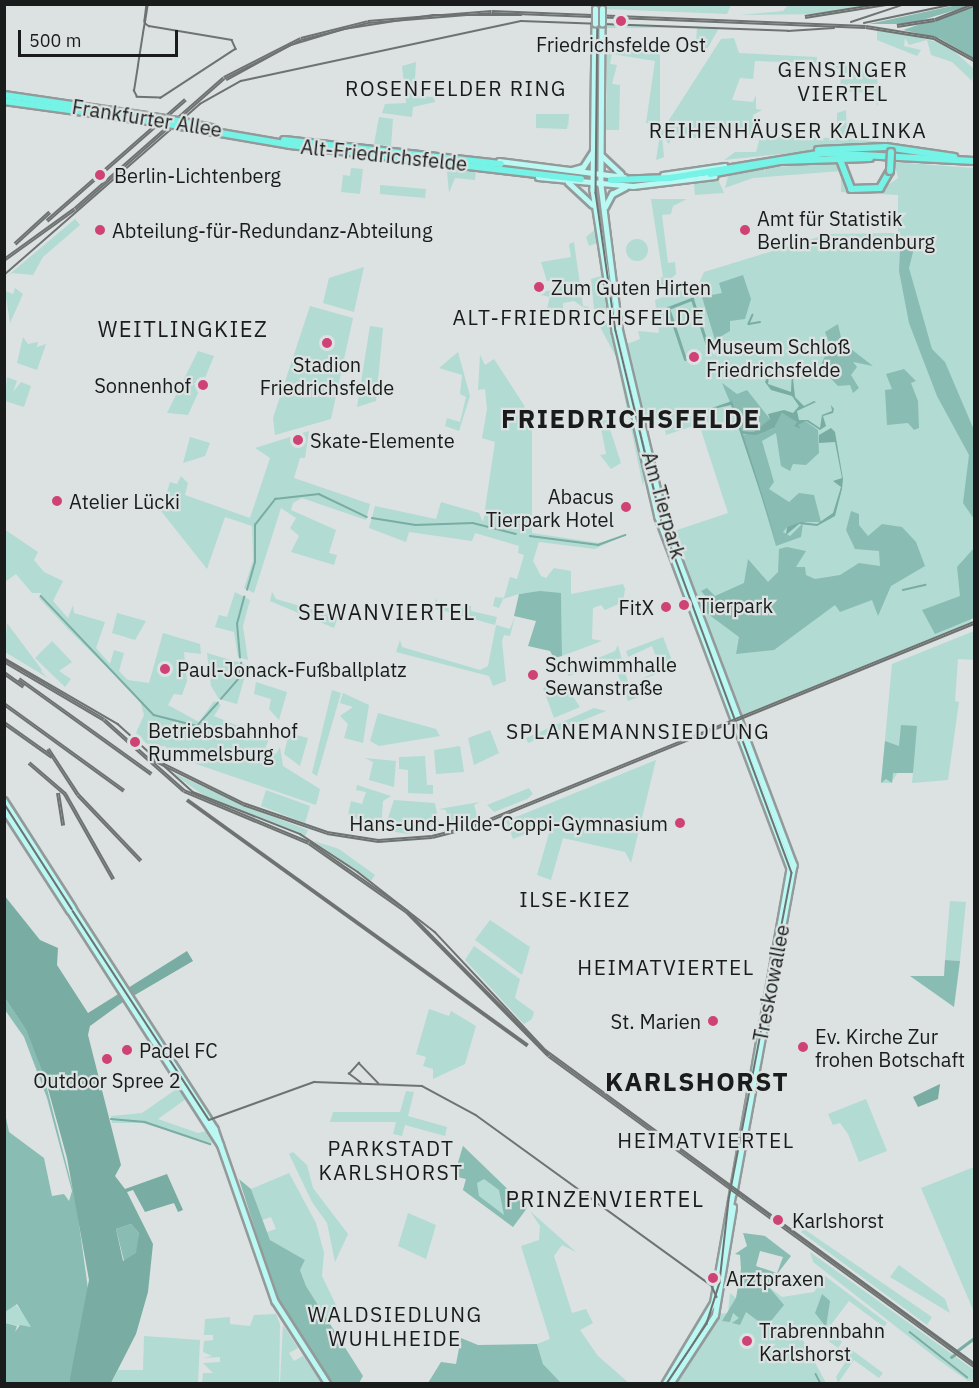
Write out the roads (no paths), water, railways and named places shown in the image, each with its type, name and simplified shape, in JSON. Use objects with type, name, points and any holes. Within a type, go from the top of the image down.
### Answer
[{"type":"main road","name":"Am Tierpark","points":[[595,7],[592,174],[601,185],[618,320],[664,518],[738,719]]},
{"type":"main road","points":[[597,180],[601,154],[602,7]]},
{"type":"main road","points":[[594,44],[602,44]]},
{"type":"main road","name":"Frankfurter Allee","points":[[5,98],[26,98],[287,142]]},
{"type":"main road","name":"Frankfurter Allee","points":[[5,98],[138,117]]},
{"type":"main road","name":"Alt-Friedrichsfelde","points":[[287,142],[592,174],[601,185],[630,186],[725,169]]},
{"type":"main road","points":[[570,171],[586,165],[593,148]]},
{"type":"main road","points":[[839,157],[847,186],[857,189],[880,188],[890,173],[892,150]]},
{"type":"main road","points":[[611,181],[669,182],[789,155],[892,150],[973,162]]},
{"type":"main road","points":[[601,154],[613,171],[630,177]]},
{"type":"main road","points":[[789,155],[946,159],[973,162]]},
{"type":"main road","points":[[725,169],[839,157],[973,162]]},
{"type":"main road","points":[[857,189],[850,185],[849,171],[858,158]]},
{"type":"main road","name":"Alt-Friedrichsfelde","points":[[483,163],[581,178]]},
{"type":"main road","name":"Alt-Friedrichsfelde","points":[[483,163],[566,181],[725,169]]},
{"type":"main road","name":"Am Tierpark","points":[[597,180],[595,212],[615,331],[657,515],[738,719]]},
{"type":"main road","points":[[566,181],[585,192],[595,212]]},
{"type":"main road","points":[[603,210],[612,194],[630,186]]},
{"type":"main road","name":"Treskowallee","points":[[665,1383],[713,1304],[790,883],[787,851],[738,719]]},
{"type":"main road","name":"Treskowallee","points":[[670,1383],[718,1306],[795,884],[791,851],[738,719]]},
{"type":"main road","points":[[4,800],[222,1145],[274,1306],[327,1383]]},
{"type":"main road","points":[[4,809],[72,910]]},
{"type":"waterway","points":[[685,359],[668,308],[692,299],[709,351]]},
{"type":"waterway","points":[[753,315],[749,324],[760,322]]},
{"type":"waterway","points":[[247,590],[255,562],[255,525],[275,499],[319,494],[367,517]]},
{"type":"waterway","points":[[372,518],[415,525],[473,523],[516,534]]},
{"type":"waterway","points":[[530,536],[598,545],[625,535]]},
{"type":"waterway","points":[[903,590],[925,585]]},
{"type":"waterway","points":[[41,596],[154,715],[197,726],[218,703]]},
{"type":"waterway","points":[[240,658],[237,624],[244,597]]},
{"type":"waterway","points":[[221,699],[239,678],[241,663]]},
{"type":"waterway","points":[[111,1119],[145,1122],[210,1144]]},
{"type":"waterway","points":[[910,1332],[967,1377]]},
{"type":"waterway","points":[[958,1350],[974,1338]]},
{"type":"waterway","points":[[816,1374],[821,1384]]},
{"type":"tunnel","points":[[581,176],[611,180]]},
{"type":"tram line","points":[[147,4],[145,22],[149,26],[232,40],[236,49],[161,98],[137,97],[134,91],[143,33],[145,22],[148,4]]},
{"type":"tram line","points":[[598,4],[596,193],[616,331],[661,519],[792,873],[729,1201],[720,1283],[707,1324],[667,1384]]},
{"type":"tram line","points":[[851,22],[905,4]]},
{"type":"tram line","points":[[864,23],[954,4]]},
{"type":"tram line","points":[[227,80],[291,45],[344,29],[433,15],[521,15]]},
{"type":"tram line","points":[[4,275],[200,104],[241,81],[521,21],[788,31],[834,28]]},
{"type":"tram line","points":[[4,658],[118,724],[193,792],[300,834],[358,872],[435,932],[546,1050],[974,1363]]},
{"type":"tram line","points":[[4,803],[72,909]]},
{"type":"tram line","points":[[73,911],[209,1120],[314,1082],[422,1086],[476,1115],[712,1286],[717,1297]]},
{"type":"tram line","points":[[361,1083],[349,1074],[359,1063],[378,1083]]},
{"type":"railway","points":[[805,17],[886,4]]},
{"type":"railway","points":[[897,26],[935,20],[974,5]]},
{"type":"railway","points":[[4,260],[75,209],[224,78],[301,39],[368,22],[492,12],[866,27],[934,38],[974,60]]},
{"type":"railway","points":[[47,221],[185,100]]},
{"type":"railway","points":[[15,244],[50,212]]},
{"type":"railway","points":[[150,758],[243,804],[327,833],[378,841],[432,837],[475,826],[974,623]]},
{"type":"railway","points":[[4,661],[104,720],[184,791],[309,843],[407,912],[549,1056],[974,1366]]},
{"type":"railway","points":[[4,673],[24,687]]},
{"type":"railway","points":[[19,679],[151,774]]},
{"type":"railway","points":[[4,704],[124,791]]},
{"type":"railway","points":[[4,723],[52,757]]},
{"type":"railway","points":[[48,749],[78,795],[141,861]]},
{"type":"railway","points":[[29,763],[65,794],[113,879]]},
{"type":"railway","points":[[58,793],[63,826]]},
{"type":"railway","points":[[187,800],[528,1046]]},
{"type":"place","name":"Friedrichsfelde Ost","points":[[621,21]]},
{"type":"place","name":"Berlin-Lichtenberg","points":[[100,175]]},
{"type":"place","name":"Abteilung-für-Redundanz-Abteilung","points":[[100,230]]},
{"type":"place","name":"Amt für Statistik Berlin-Brandenburg","points":[[745,230]]},
{"type":"place","name":"Zum Guten Hirten","points":[[539,287]]},
{"type":"place","name":"Stadion Friedrichsfelde","points":[[327,343]]},
{"type":"place","name":"Museum Schloß Friedrichsfelde","points":[[694,357]]},
{"type":"place","name":"Sonnenhof","points":[[203,385]]},
{"type":"place","name":"Skate-Elemente","points":[[298,440]]},
{"type":"place","name":"Atelier Lücki","points":[[57,501]]},
{"type":"place","name":"Abacus Tierpark Hotel","points":[[626,507]]},
{"type":"place","name":"Tierpark","points":[[684,605]]},
{"type":"place","name":"FitX","points":[[666,607]]},
{"type":"place","name":"Paul-Jonack-Fußballplatz","points":[[165,669]]},
{"type":"place","name":"Schwimmhalle Sewanstraße","points":[[533,675]]},
{"type":"place","name":"Betriebsbahnhof Rummelsburg","points":[[135,742]]},
{"type":"place","name":"Hans-und-Hilde-Coppi-Gymnasium","points":[[680,823]]},
{"type":"place","name":"St. Marien","points":[[713,1021]]},
{"type":"place","name":"Ev. Kirche Zur frohen Botschaft","points":[[803,1047]]},
{"type":"place","name":"Padel FC","points":[[127,1050]]},
{"type":"place","name":"Outdoor Spree 2","points":[[107,1059]]},
{"type":"place","name":"Karlshorst","points":[[778,1220]]},
{"type":"place","name":"Arztpraxen","points":[[713,1278]]},
{"type":"place","name":"Trabrennbahn Karlshorst","points":[[747,1341]]},
{"type":"district","name":"GENSINGER VIERTEL","points":[[843,81]]},
{"type":"district","name":"ROSENFELDER RING","points":[[456,88]]},
{"type":"district","name":"REIHENHÄUSER KALINKA","points":[[788,130]]},
{"type":"district","name":"ALT-FRIEDRICHSFELDE","points":[[579,317]]},
{"type":"district","name":"WEITLINGKIEZ","points":[[183,329]]},
{"type":"district","name":"FRIEDRICHSFELDE","points":[[631,419]]},
{"type":"district","name":"SEWANVIERTEL","points":[[387,612]]},
{"type":"district","name":"SPLANEMANNSIEDLUNG","points":[[638,731]]},
{"type":"district","name":"ILSE-KIEZ","points":[[575,899]]},
{"type":"district","name":"HEIMATVIERTEL","points":[[666,967]]},
{"type":"district","name":"KARLSHORST","points":[[697,1082]]},
{"type":"district","name":"HEIMATVIERTEL","points":[[706,1140]]},
{"type":"district","name":"PARKSTADT KARLSHORST","points":[[391,1160]]},
{"type":"district","name":"PRINZENVIERTEL","points":[[605,1199]]},
{"type":"district","name":"WALDSIEDLUNG WUHLHEIDE","points":[[395,1326]]}]
